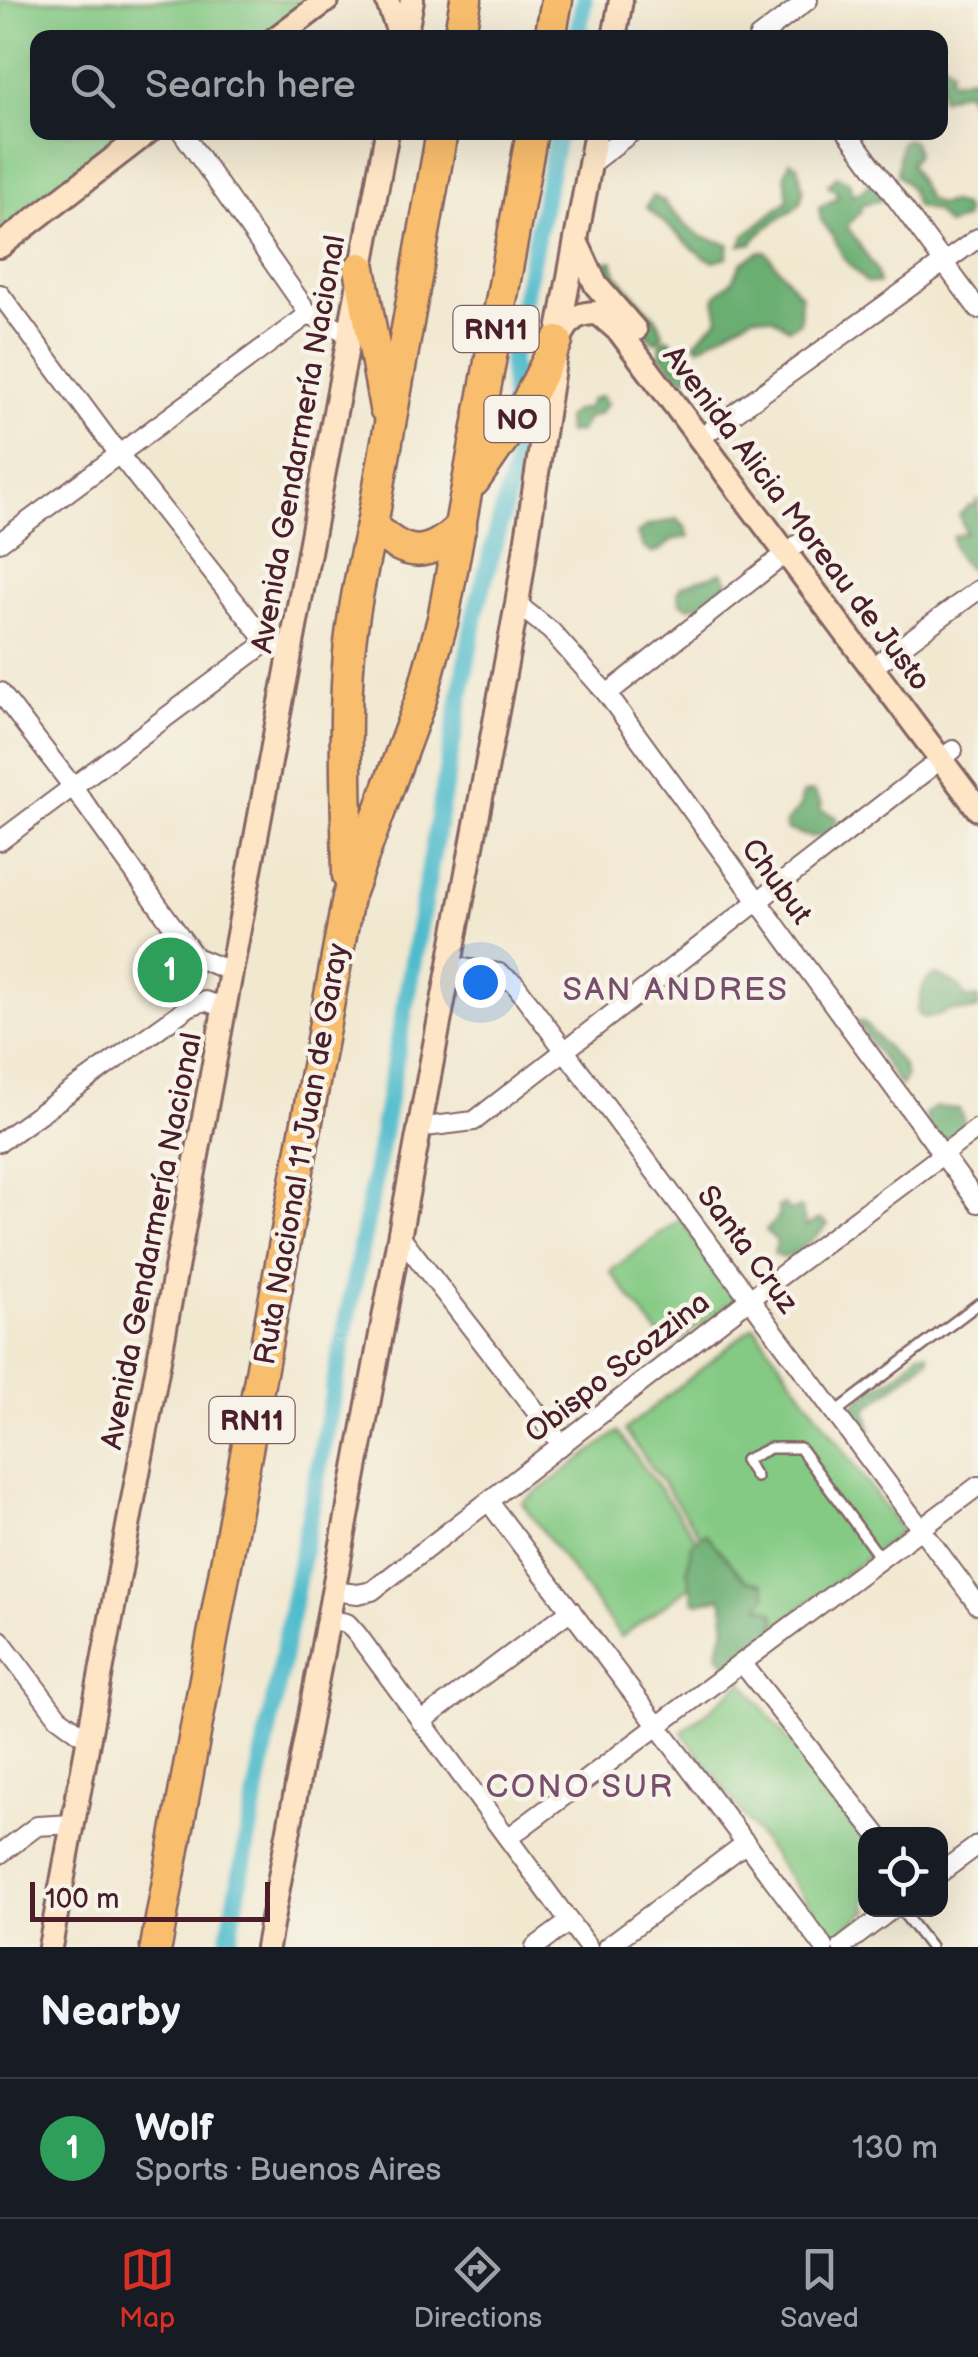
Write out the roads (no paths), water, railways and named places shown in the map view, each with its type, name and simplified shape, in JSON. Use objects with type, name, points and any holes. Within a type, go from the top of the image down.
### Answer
[{"type":"highway","points":[[461,30],[466,0]]},
{"type":"highway","points":[[551,30],[557,0]]},
{"type":"highway","name":"Ruta Nacional 11 Juan de Garay","points":[[348,897],[349,652],[441,140]]},
{"type":"highway","name":"Ruta Nacional 11 Juan de Garay","points":[[156,1945],[348,897],[421,699],[443,619],[531,140]]},
{"type":"highway","points":[[360,268],[388,429]]},
{"type":"highway","name":"NO","points":[[466,491],[523,410],[558,342]]},
{"type":"highway","points":[[372,525],[390,543],[416,552],[446,541],[461,526]]},
{"type":"main road","points":[[287,30],[327,0]]},
{"type":"main road","points":[[387,0],[400,30]]},
{"type":"main road","points":[[405,30],[412,0]]},
{"type":"main road","points":[[615,30],[621,0]]},
{"type":"main road","points":[[0,246],[138,140]]},
{"type":"main road","name":"Avenida Gendarmería Nacional","points":[[50,1947],[384,140]]},
{"type":"main road","points":[[267,1947],[517,604],[594,140]]},
{"type":"main road","name":"Avenida Alicia Moreau de Justo","points":[[576,241],[596,285],[626,318],[705,433],[947,754],[978,809]]},
{"type":"main road","name":"Avenida Alicia Moreau de Justo","points":[[558,342],[570,319],[583,312],[598,312],[620,332],[705,433]]},
{"type":"main road","name":"Avenida Alicia Moreau de Justo","points":[[947,754],[978,784]]},
{"type":"street","points":[[774,30],[808,0]]},
{"type":"street","points":[[188,140],[309,314],[347,332]]},
{"type":"street","points":[[590,164],[622,140]]},
{"type":"street","points":[[853,140],[978,309]]},
{"type":"street","points":[[705,433],[978,238]]},
{"type":"street","points":[[0,294],[118,453],[267,642],[291,648]]},
{"type":"street","points":[[0,542],[309,314]]},
{"type":"street","points":[[607,694],[792,549]]},
{"type":"street","points":[[878,663],[978,590]]},
{"type":"street","name":"Chubut","points":[[517,604],[550,630],[607,694],[978,1204]]},
{"type":"street","points":[[0,841],[267,642]]},
{"type":"street","points":[[0,692],[195,957],[232,972]]},
{"type":"street","points":[[417,1128],[474,1120],[947,754]]},
{"type":"street","name":"Santa Cruz","points":[[448,966],[500,973],[516,984],[978,1605]]},
{"type":"street","points":[[0,1142],[190,1006],[205,1001],[225,1008]]},
{"type":"street","name":"Obispo Scozzina","points":[[332,1590],[358,1594],[372,1591],[978,1128]]},
{"type":"street","points":[[398,1233],[562,1445]]},
{"type":"street","points":[[508,1838],[978,1486]]},
{"type":"street","points":[[489,1502],[824,1947]]},
{"type":"street","points":[[421,1722],[571,1610]]},
{"type":"street","points":[[327,1619],[347,1623],[358,1634],[588,1947]]},
{"type":"street","points":[[0,1640],[58,1716],[88,1739]]},
{"type":"street","points":[[742,1663],[871,1827]]},
{"type":"street","points":[[0,1854],[37,1826],[74,1824]]},
{"type":"street","points":[[607,1947],[746,1843]]},
{"type":"street","points":[[948,1867],[978,1845]]},
{"type":"street","points":[[842,1947],[882,1917]]},
{"type":"street","points":[[535,1947],[570,1922]]},
{"type":"lane","points":[[833,1414],[978,1304]]},
{"type":"lane","points":[[756,1477],[745,1460],[770,1448],[800,1448],[881,1559]]},
{"type":"lane","points":[[906,1917],[930,1947]]},
{"type":"waterway","points":[[578,30],[584,0]]},
{"type":"waterway","points":[[514,409],[511,358],[556,140]]},
{"type":"waterway","points":[[227,1947],[371,1195],[476,610],[516,464],[515,435]]},
{"type":"place","name":"Wolf","points":[[170,970]]},
{"type":"district","name":"SAN ANDRES","points":[[676,989]]},
{"type":"district","name":"CONO SUR","points":[[580,1786]]}]
